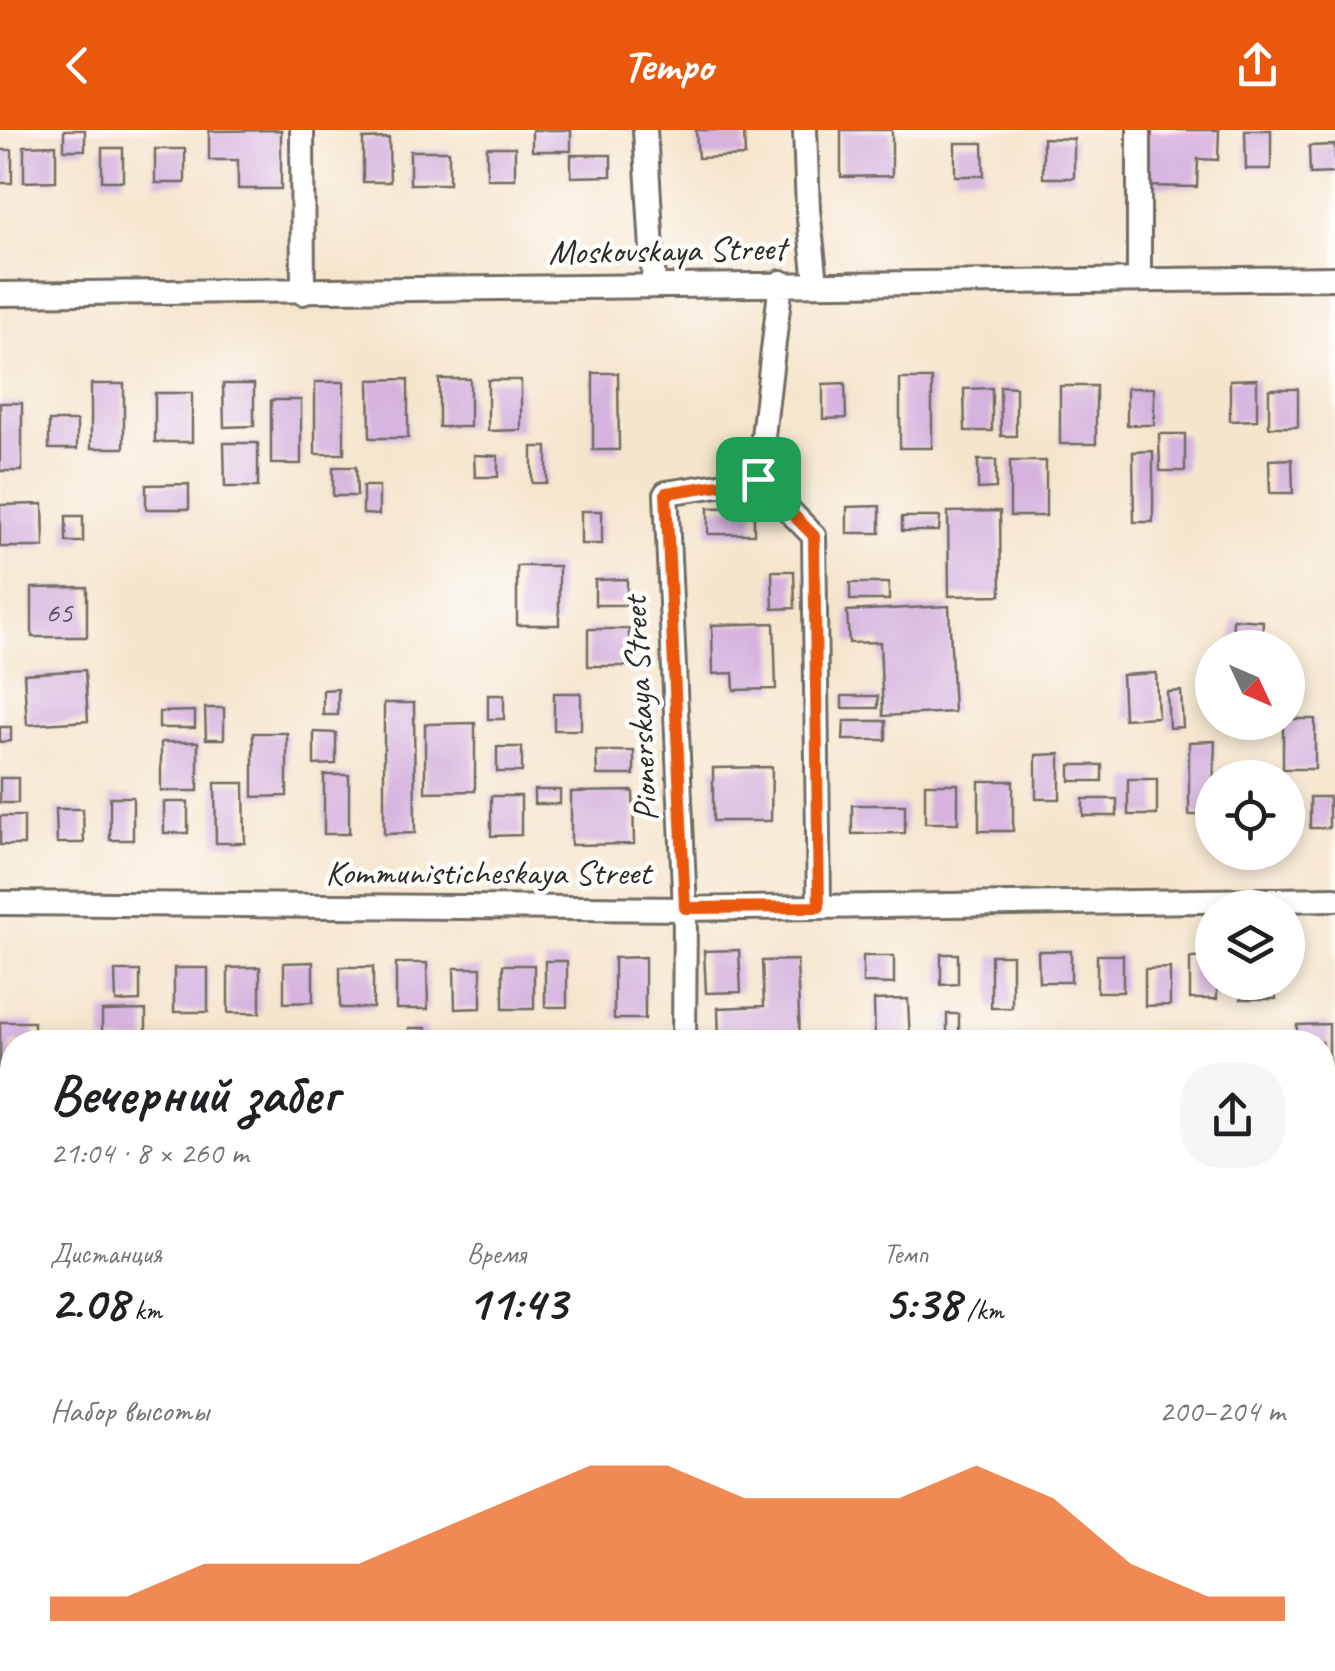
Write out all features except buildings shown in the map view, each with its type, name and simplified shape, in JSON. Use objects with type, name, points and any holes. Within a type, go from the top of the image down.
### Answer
[{"type":"street","points":[[302,130],[303,293]]},
{"type":"street","points":[[645,130],[654,284]]},
{"type":"street","points":[[805,130],[816,282]]},
{"type":"street","points":[[1139,279],[1140,130]]},
{"type":"street","name":"Moskovskaya Street","points":[[0,294],[1335,278]]},
{"type":"street","points":[[781,282],[758,479],[814,536],[819,907]]},
{"type":"street","name":"Pionerskaya Street","points":[[684,1030],[685,908],[666,493],[758,479]]},
{"type":"street","name":"Kommunisticheskaya Street","points":[[0,903],[685,908],[1335,899]]},
{"type":"route","points":[[758,479],[814,536],[819,907],[685,908],[666,493],[758,479]]}]
